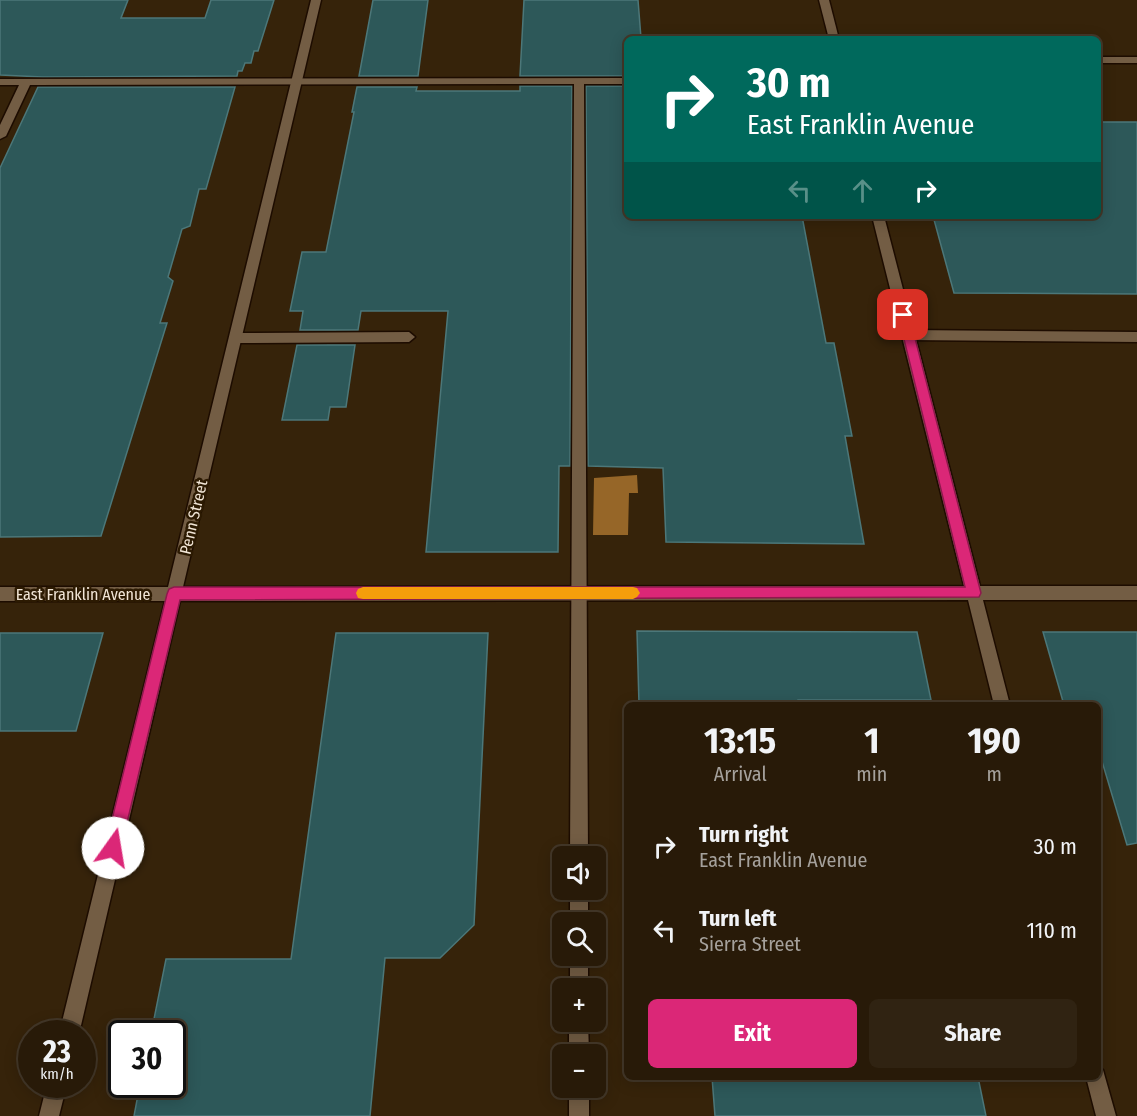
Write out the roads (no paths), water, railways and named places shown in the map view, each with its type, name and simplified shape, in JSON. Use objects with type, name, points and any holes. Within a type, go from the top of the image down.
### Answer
[{"type":"street","name":"Penn Street","points":[[72,1020],[316,0]]},
{"type":"street","points":[[824,0],[833,36]]},
{"type":"street","points":[[1101,60],[1137,60]]},
{"type":"street","points":[[579,81],[579,846]]},
{"type":"street","points":[[0,82],[624,81]]},
{"type":"street","points":[[0,136],[26,82]]},
{"type":"street","points":[[879,219],[1001,702]]},
{"type":"street","points":[[908,335],[1137,337]]},
{"type":"street","points":[[236,338],[409,337]]},
{"type":"street","name":"East Franklin Avenue","points":[[0,594],[1137,592]]},
{"type":"street","points":[[1097,1080],[1106,1116]]},
{"type":"street","points":[[49,1116],[54,1098]]},
{"type":"street","points":[[579,1098],[579,1116]]}]
